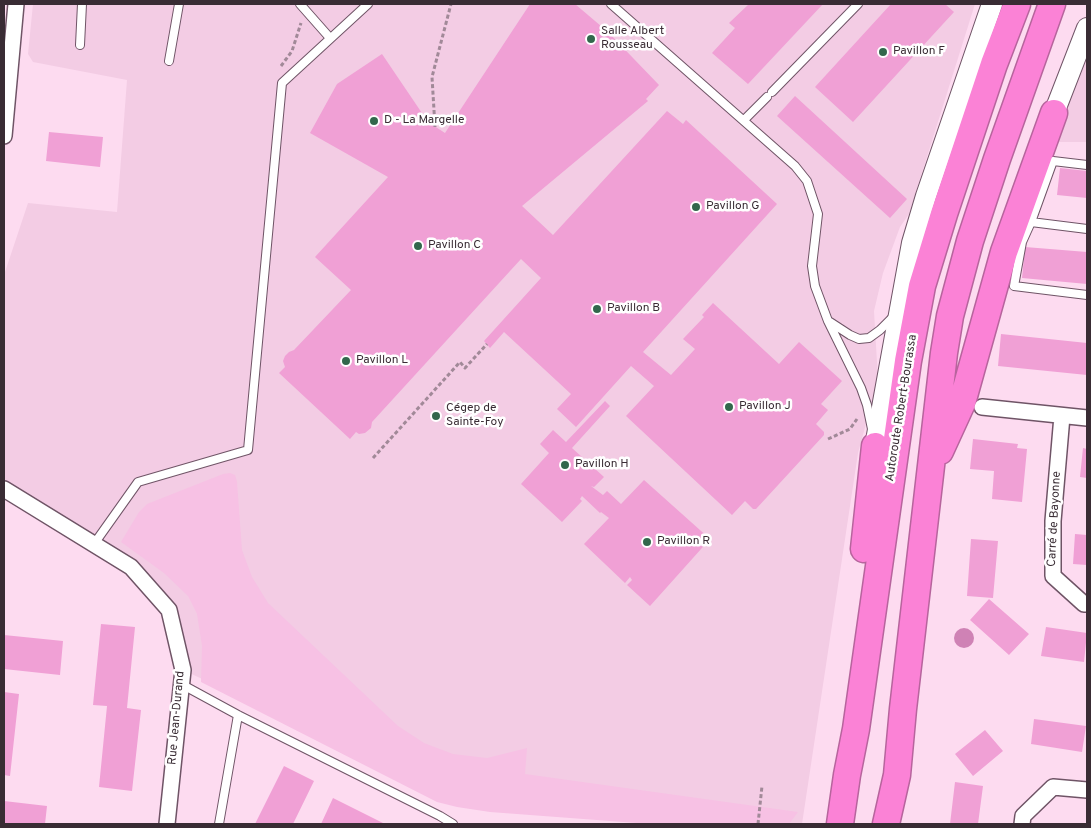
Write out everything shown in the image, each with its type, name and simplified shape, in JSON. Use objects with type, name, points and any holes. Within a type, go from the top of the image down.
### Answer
[{"type":"highway","name":"Autoroute Robert-Bourassa","points":[[840,824],[856,729],[908,361],[922,286],[994,64],[1017,4]]},
{"type":"highway","points":[[893,824],[903,708],[944,353],[950,316],[960,276],[997,159],[1052,4]]},
{"type":"highway","points":[[931,473],[962,403],[1004,252],[1054,113]]},
{"type":"highway","points":[[856,729],[859,602],[875,446]]},
{"type":"highway","points":[[886,824],[897,775]]},
{"type":"main road","points":[[875,446],[912,242],[992,4]]},
{"type":"main road","points":[[1054,113],[1087,28]]},
{"type":"street","points":[[4,136],[16,4]]},
{"type":"street","points":[[982,407],[1087,418]]},
{"type":"street","name":"Carré de Bayonne","points":[[1062,416],[1053,521],[1053,576],[1084,604],[1087,604]]},
{"type":"street","name":"Rue Jean-Durand","points":[[4,489],[131,567],[168,610],[183,670],[167,824]]},
{"type":"street","points":[[1022,824],[1023,816],[1053,787],[1087,790]]},
{"type":"lane","points":[[80,45],[82,4]]},
{"type":"lane","points":[[169,61],[179,4]]},
{"type":"lane","points":[[300,4],[330,38]]},
{"type":"lane","points":[[94,544],[138,482],[248,450],[282,83],[368,4]]},
{"type":"lane","points":[[611,4],[795,166],[807,181],[818,214],[812,266],[814,279],[820,302],[828,321],[861,388],[867,406],[875,446]]},
{"type":"lane","points":[[744,120],[858,4]]},
{"type":"lane","points":[[1087,165],[1053,162],[1022,242],[1014,286],[1087,295]]},
{"type":"lane","points":[[1031,222],[1087,229]]},
{"type":"lane","points":[[828,321],[850,336],[859,339],[869,338],[898,313]]},
{"type":"lane","points":[[181,684],[439,820],[453,824]]},
{"type":"lane","points":[[219,824],[238,715]]},
{"type":"path","points":[[434,127],[432,77],[451,4]]},
{"type":"path","points":[[282,89],[275,86],[273,80],[292,51],[301,23],[310,14]]},
{"type":"path","points":[[373,458],[460,362],[466,368],[487,344]]},
{"type":"path","points":[[828,439],[850,429],[867,406]]},
{"type":"path","points":[[758,824],[762,786]]},
{"type":"shaded area","name":"Cégep de Sainte-Foy","points":[[33,4],[975,4],[909,214],[900,227],[883,273],[874,311],[878,380],[858,453],[802,824],[750,824],[442,791],[183,670],[169,610],[131,567],[4,489],[4,275],[28,203],[117,212],[127,80],[33,62],[28,54]]},
{"type":"shaded area","points":[[1087,14],[1087,142],[1049,142]]},
{"type":"shaded area","points":[[230,473],[235,475],[237,482],[242,550],[252,577],[268,603],[398,726],[424,743],[453,754],[487,758],[527,748],[525,774],[798,812],[789,824],[650,824],[490,812],[457,807],[437,802],[201,682],[202,646],[197,614],[188,596],[164,573],[121,542],[139,512],[147,504],[223,474]]},
{"type":"shaded area","points":[[964,628],[971,631],[974,638],[971,645],[964,648],[957,645],[954,638],[957,631]]},
{"type":"building","points":[[530,4],[575,4],[608,32],[659,85],[646,99],[648,101],[522,206],[553,235],[667,111],[683,124],[686,120],[777,204],[643,352],[671,375],[695,349],[683,339],[704,317],[702,315],[713,303],[779,364],[799,342],[842,381],[821,404],[828,410],[816,424],[824,432],[824,435],[756,509],[753,509],[745,501],[732,515],[626,416],[654,386],[631,366],[576,427],[557,409],[571,394],[504,332],[490,348],[484,341],[541,278],[521,259],[372,422],[371,428],[365,433],[359,434],[356,432],[350,439],[279,373],[285,367],[283,361],[285,356],[294,350],[351,290],[315,257],[388,177],[310,133],[337,84],[382,54],[428,122],[445,133]]},
{"type":"building","points":[[749,4],[823,4],[748,84],[712,53],[735,28],[729,23]]},
{"type":"building","points":[[891,4],[945,4],[954,12],[853,122],[815,87]]},
{"type":"building","points":[[795,96],[907,199],[890,218],[777,116]]},
{"type":"building","points":[[49,132],[103,137],[100,167],[46,161]]},
{"type":"building","points":[[1060,168],[1087,171],[1087,198],[1057,195]]},
{"type":"building","points":[[1025,247],[1087,252],[1087,284],[1022,278]]},
{"type":"building","points":[[1001,334],[1087,343],[1087,375],[998,366]]},
{"type":"building","name":"Pavillon R","points":[[605,401],[610,406],[572,448],[604,477],[594,487],[591,486],[603,495],[607,491],[621,504],[644,480],[710,539],[650,606],[627,585],[632,580],[630,577],[625,583],[584,544],[609,518],[600,513],[582,496],[580,499],[582,501],[562,522],[521,484],[549,453],[540,444],[553,430],[566,442]]},
{"type":"building","points":[[973,439],[1018,444],[1017,448],[1027,449],[1022,502],[992,499],[994,471],[970,469]]},
{"type":"building","points":[[1083,448],[1087,449],[1087,478],[1080,477]]},
{"type":"building","points":[[1075,534],[1087,535],[1087,565],[1073,564]]},
{"type":"building","points":[[971,539],[998,541],[993,598],[967,596]]},
{"type":"building","points":[[989,599],[1029,634],[1009,655],[970,620]]},
{"type":"building","points":[[101,624],[135,627],[127,708],[141,710],[132,791],[99,787],[107,706],[93,705]]},
{"type":"building","points":[[1046,627],[1087,633],[1084,662],[1041,656]]},
{"type":"building","points":[[4,635],[63,641],[60,675],[4,669]]},
{"type":"building","points":[[4,692],[19,694],[10,776],[4,775]]},
{"type":"building","points":[[1034,719],[1086,726],[1082,752],[1031,744]]},
{"type":"building","points":[[985,730],[1003,751],[973,776],[955,754]]},
{"type":"building","points":[[284,766],[314,781],[293,824],[255,824]]},
{"type":"building","points":[[955,782],[983,786],[978,824],[950,824]]},
{"type":"building","points":[[333,798],[385,824],[321,824]]},
{"type":"building","points":[[4,801],[47,806],[45,824],[4,824]]},
{"type":"place","name":"Salle Albert Rousseau","points":[[591,39]]},
{"type":"place","name":"Pavillon F","points":[[883,52]]},
{"type":"place","name":"D - La Margelle","points":[[374,121]]},
{"type":"place","name":"Pavillon G","points":[[696,207]]},
{"type":"place","name":"Pavillon C","points":[[418,246]]},
{"type":"place","name":"Pavillon B","points":[[597,309]]},
{"type":"place","name":"Pavillon L","points":[[346,361]]},
{"type":"place","name":"Pavillon J","points":[[729,407]]},
{"type":"place","name":"Cégep de Sainte-Foy","points":[[436,416]]},
{"type":"place","name":"Pavillon H","points":[[565,465]]},
{"type":"place","name":"Pavillon R","points":[[647,542]]}]
